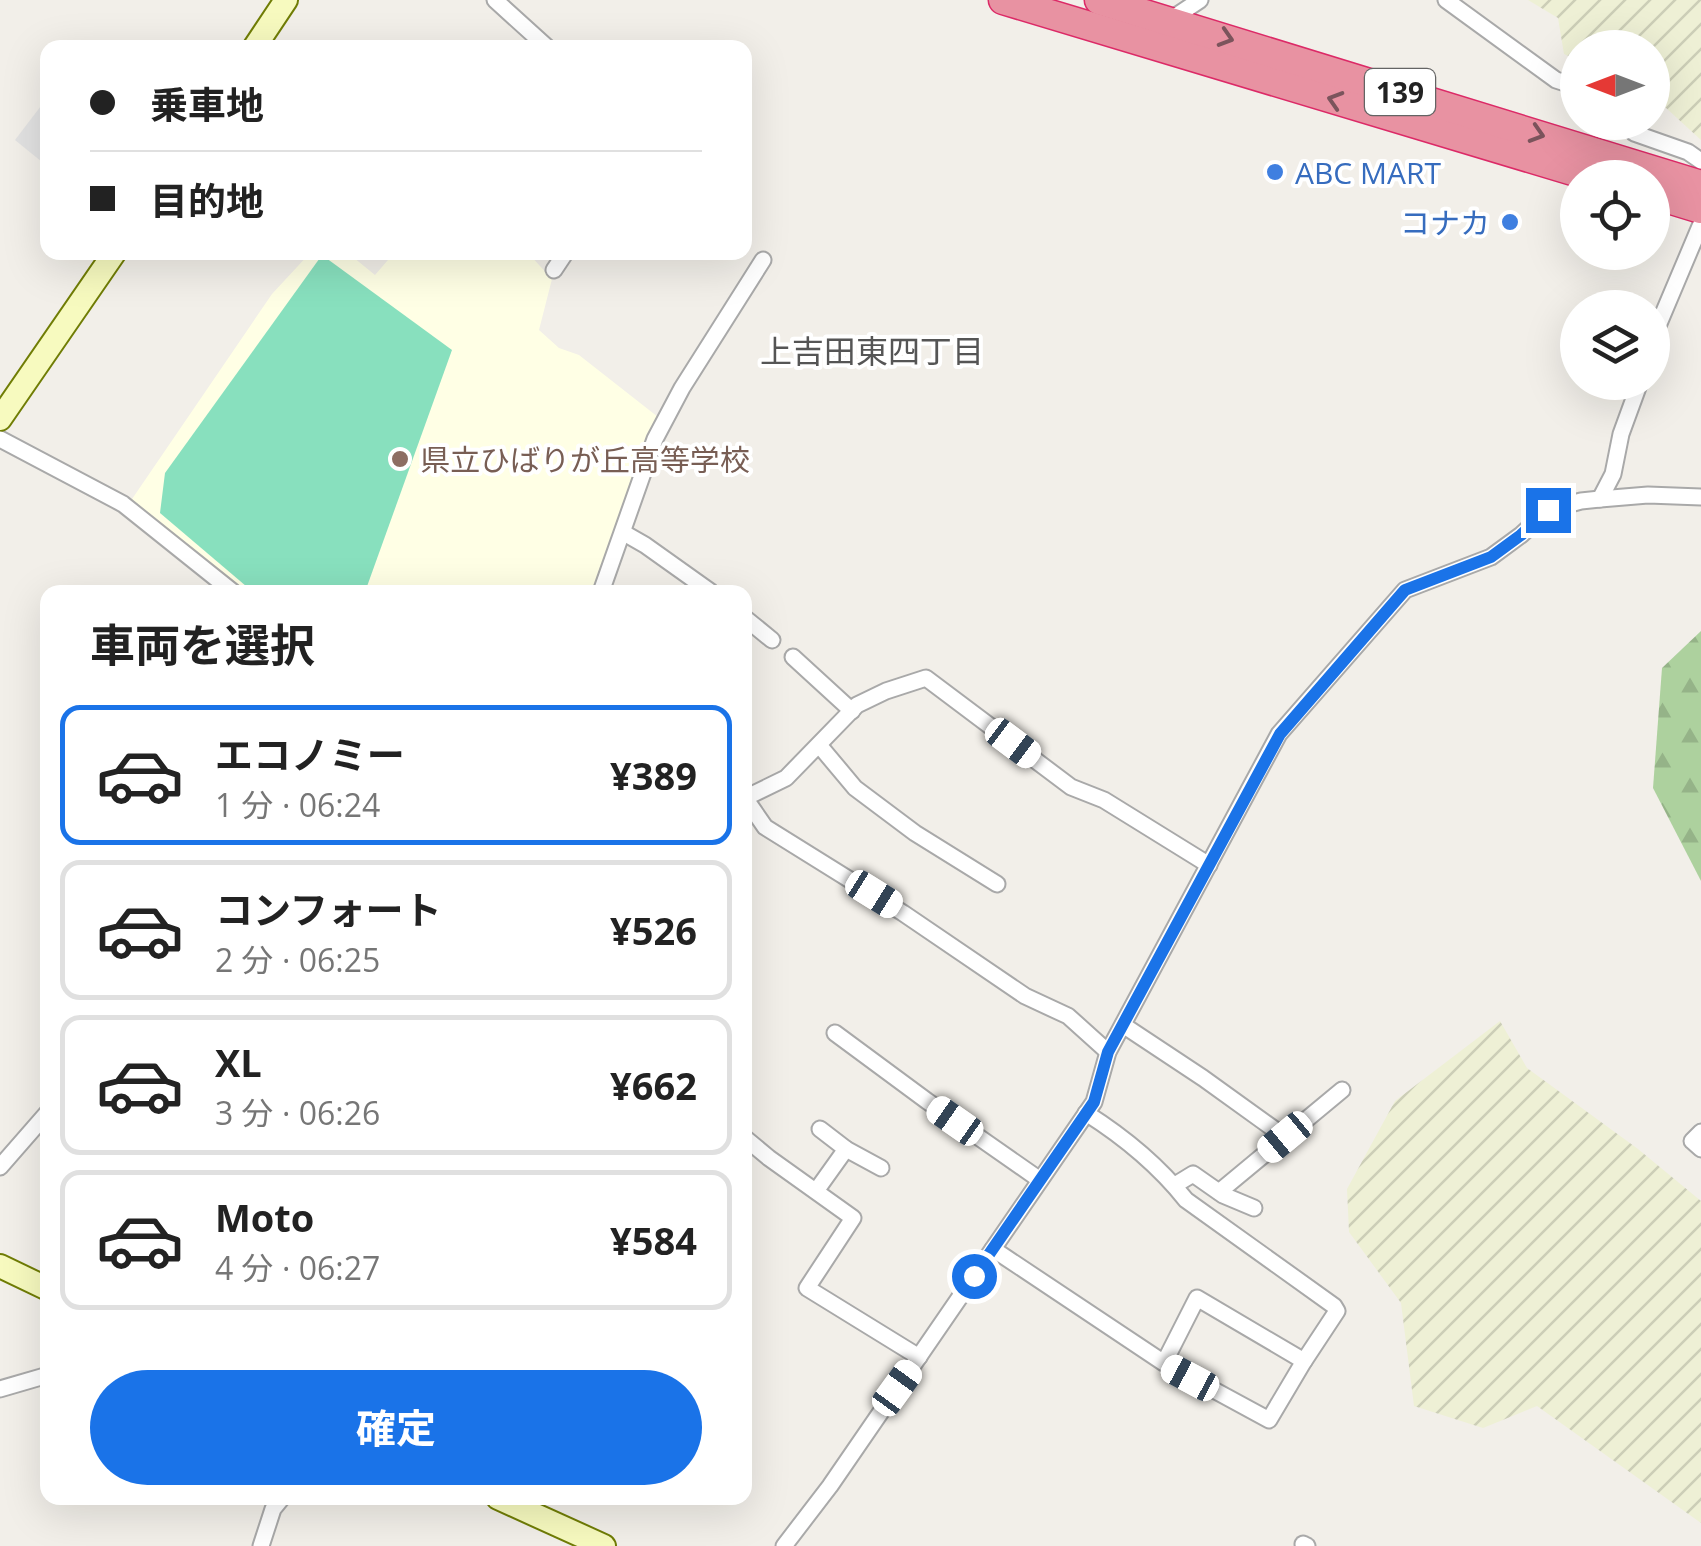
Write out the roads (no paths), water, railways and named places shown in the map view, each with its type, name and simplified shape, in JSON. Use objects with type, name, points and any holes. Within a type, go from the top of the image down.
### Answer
[{"type":"highway","name":"139","points":[[1003,0],[1560,167]]},
{"type":"highway","name":"139","points":[[1100,0],[1701,184]]},
{"type":"highway","points":[[1670,190],[1701,184]]},
{"type":"street","points":[[259,40],[286,0]]},
{"type":"street","points":[[494,0],[539,40]]},
{"type":"street","points":[[1170,20],[1200,0]]},
{"type":"street","points":[[1446,0],[1560,81]]},
{"type":"street","points":[[1656,140],[1688,152],[1701,184]]},
{"type":"street","points":[[1670,297],[1701,224]]},
{"type":"street","points":[[0,419],[109,260]]},
{"type":"street","points":[[554,270],[561,260]]},
{"type":"street","points":[[604,585],[655,439],[682,388],[763,260]]},
{"type":"street","points":[[1600,499],[1613,474],[1633,400]]},
{"type":"street","points":[[0,440],[123,504],[224,585]]},
{"type":"street","points":[[784,1546],[830,1486],[1094,1102],[1108,1052],[1280,734],[1405,590],[1491,557],[1548,510],[1600,499],[1648,495],[1701,497]]},
{"type":"street","points":[[624,533],[701,585]]},
{"type":"street","points":[[752,624],[772,640]]},
{"type":"street","points":[[794,657],[852,711]]},
{"type":"street","points":[[752,795],[786,778],[858,705],[926,678],[1071,787],[1104,800],[1209,865]]},
{"type":"street","points":[[819,745],[855,788],[915,834],[997,884]]},
{"type":"street","points":[[752,808],[765,827],[1025,996],[1068,1016],[1108,1052]]},
{"type":"street","points":[[1123,1025],[1285,1137]]},
{"type":"street","points":[[834,1033],[1040,1180]]},
{"type":"street","points":[[1218,1192],[1342,1090]]},
{"type":"street","points":[[993,1249],[1164,1364],[1269,1420],[1337,1311],[1186,1200],[1175,1185],[1118,1134],[1086,1114]]},
{"type":"street","points":[[0,1166],[40,1121]]},
{"type":"street","points":[[820,1128],[846,1150],[881,1168]]},
{"type":"street","points":[[1701,1132],[1692,1141],[1701,1150]]},
{"type":"street","points":[[752,1143],[853,1218],[807,1288],[919,1357]]},
{"type":"street","points":[[816,1191],[846,1150]]},
{"type":"street","points":[[1175,1185],[1193,1174],[1218,1192],[1254,1208]]},
{"type":"street","points":[[0,1266],[40,1284]]},
{"type":"street","points":[[1164,1364],[1197,1298],[1304,1360]]},
{"type":"street","points":[[0,1388],[40,1377]]},
{"type":"street","points":[[262,1546],[276,1505]]},
{"type":"street","points":[[513,1505],[604,1546]]},
{"type":"place","name":"ABC MART","points":[[1275,172]]},
{"type":"place","name":"コナカ","points":[[1510,222]]},
{"type":"place","name":"県立ひばりが丘高等学校","points":[[400,459]]},
{"type":"district","name":"上吉田東四丁目","points":[[872,350]]}]
